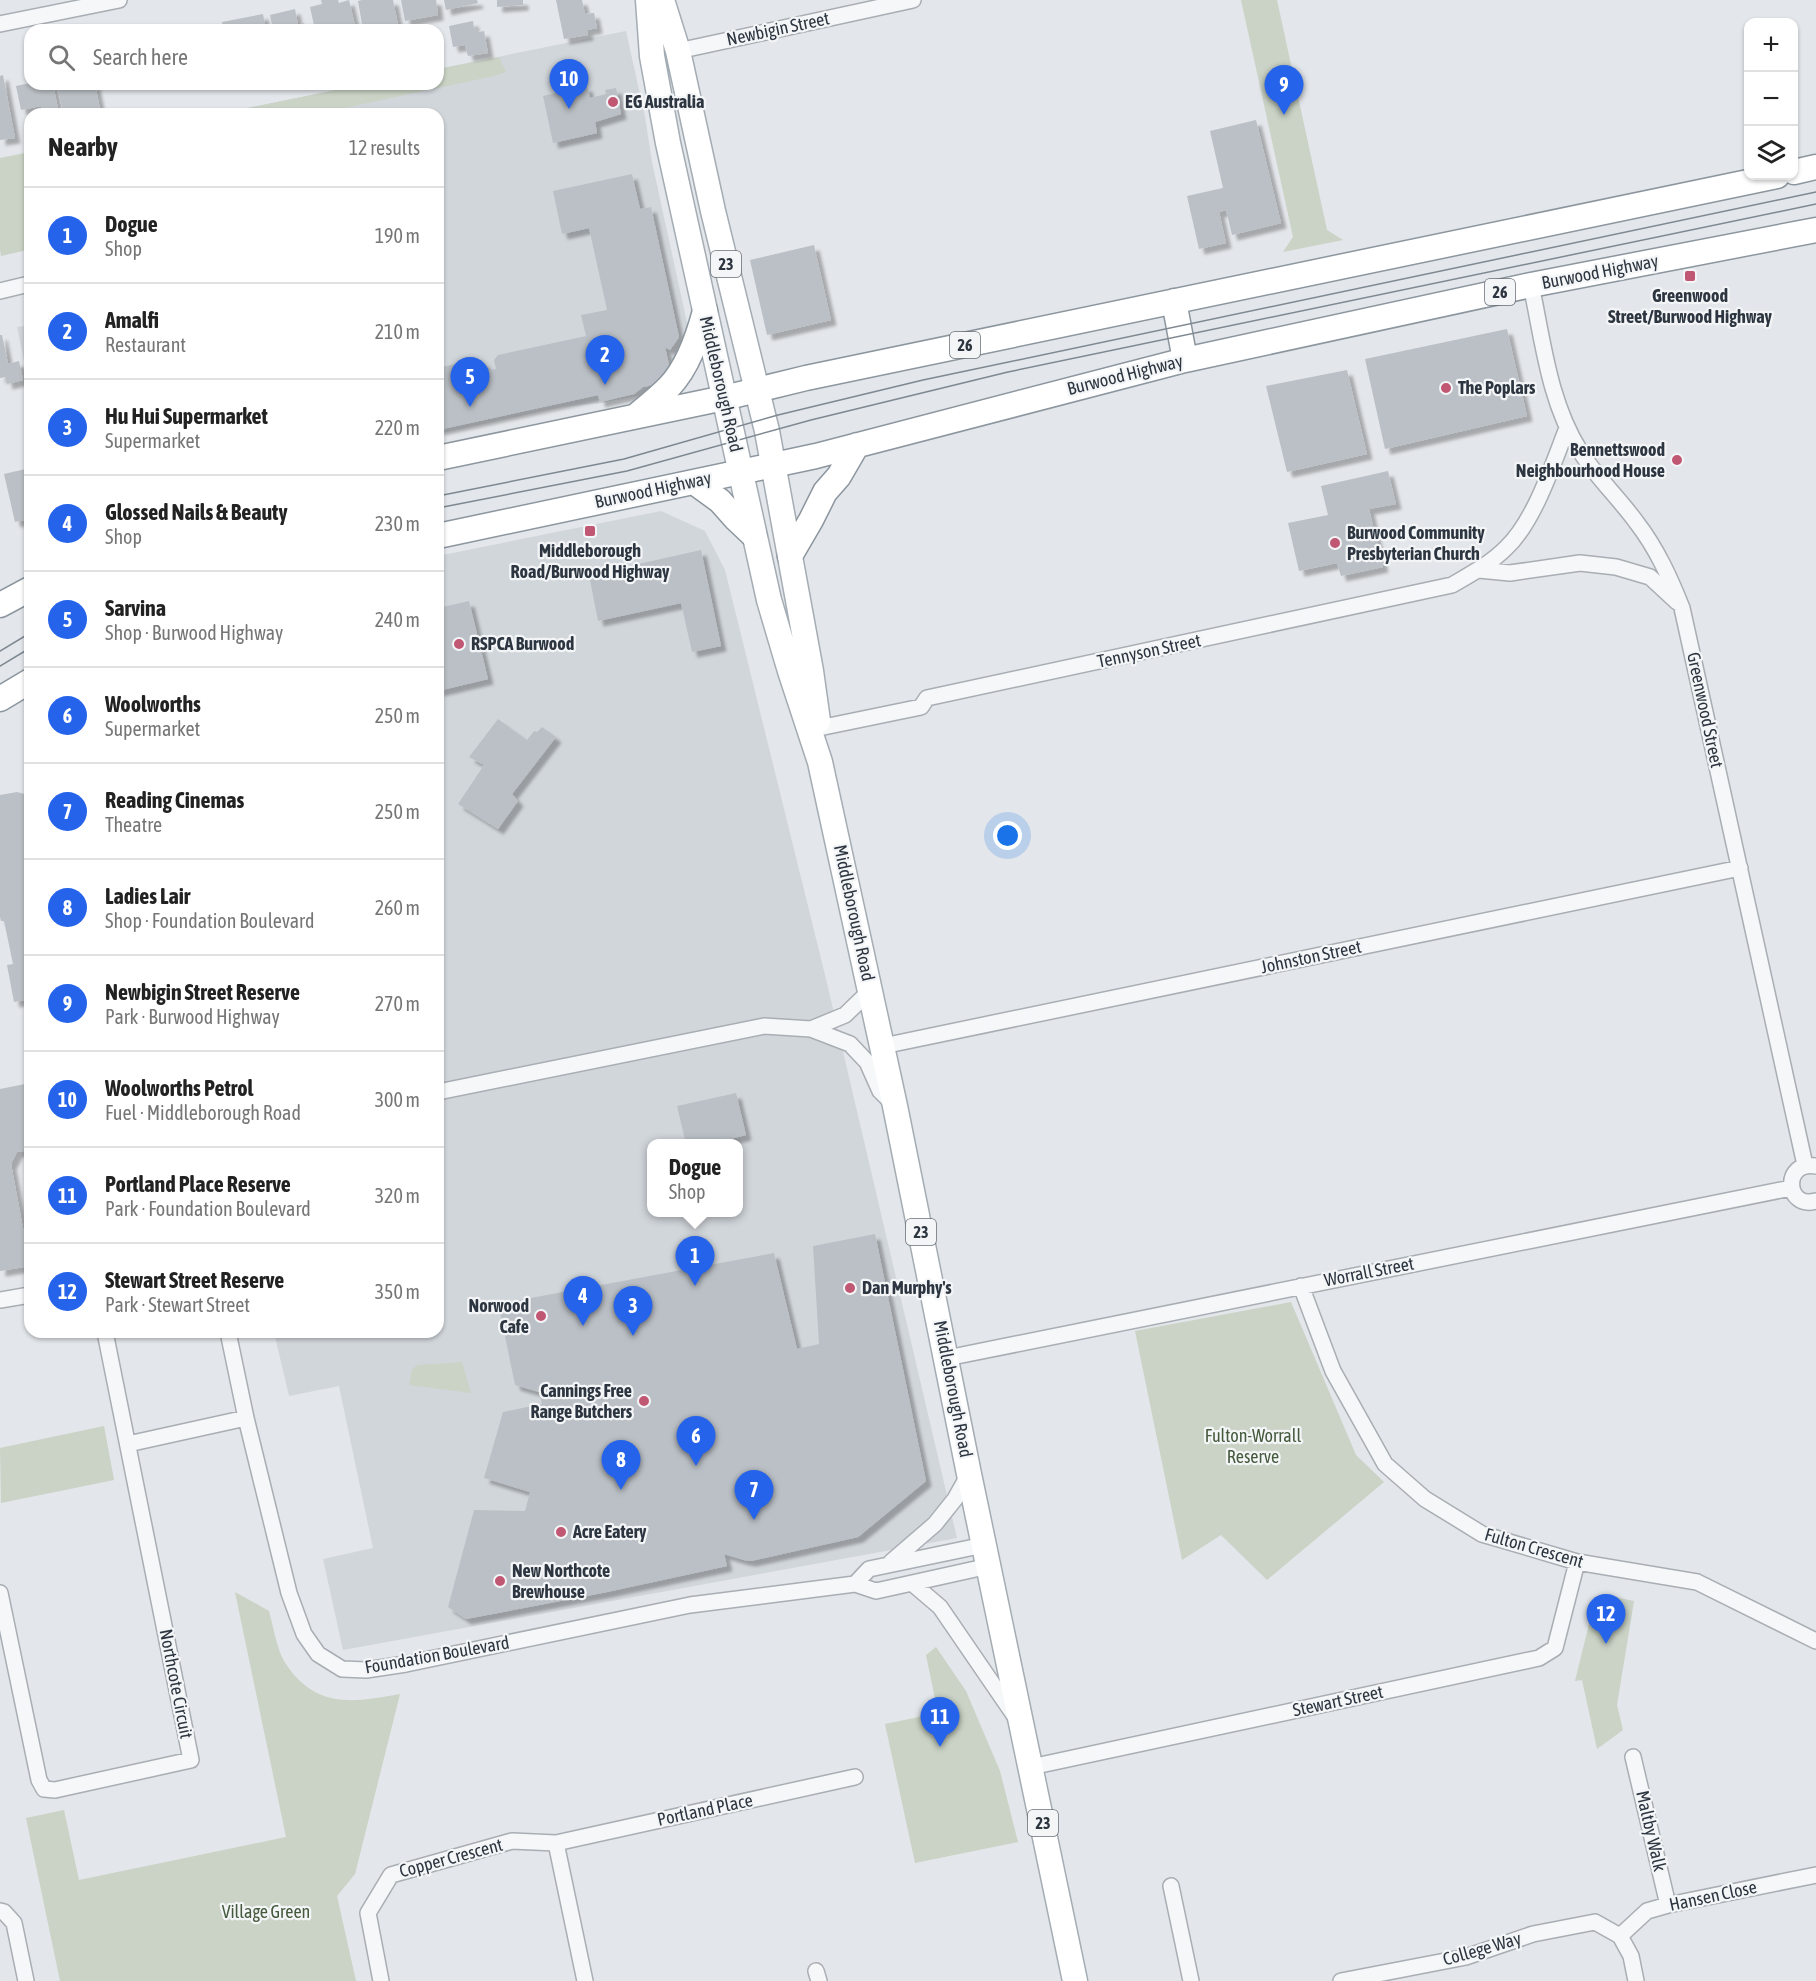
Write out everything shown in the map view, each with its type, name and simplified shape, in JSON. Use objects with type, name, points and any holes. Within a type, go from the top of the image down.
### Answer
[{"type":"main road","name":"Middleborough Road","points":[[648,0],[652,56],[668,143],[769,600],[820,762],[871,990],[1075,1981]]},
{"type":"main road","name":"Middleborough Road","points":[[662,0],[678,51],[696,137],[767,431],[811,671],[819,728],[820,762]]},
{"type":"main road","points":[[668,143],[696,137]]},
{"type":"main road","points":[[1798,171],[1816,167]]},
{"type":"main road","name":"26","points":[[444,457],[724,398],[806,378],[1758,180]]},
{"type":"main road","name":"Burwood Highway","points":[[444,535],[772,466],[1185,360],[1531,285],[1816,230]]},
{"type":"main road","points":[[1174,301],[1185,360]]},
{"type":"main road","points":[[635,417],[680,374],[698,337],[705,311]]},
{"type":"main road","points":[[790,556],[825,492],[839,476],[857,445]]},
{"type":"main road","points":[[694,482],[720,501],[754,536]]},
{"type":"main road","points":[[0,605],[24,592]]},
{"type":"main road","points":[[0,699],[24,686]]},
{"type":"street","points":[[0,24],[119,0]]},
{"type":"street","name":"Newbigin Street","points":[[678,51],[913,0]]},
{"type":"street","points":[[0,291],[24,285]]},
{"type":"street","name":"Greenwood Street","points":[[1531,285],[1556,403],[1567,428],[1581,453],[1644,533],[1669,576],[1683,608],[1740,868],[1811,1166]]},
{"type":"street","name":"Tennyson Street","points":[[819,728],[921,707],[927,699],[1452,585],[1479,570],[1508,547],[1532,512],[1567,428]]},
{"type":"street","points":[[1479,570],[1510,573],[1580,563],[1616,567],[1650,577],[1683,608]]},
{"type":"street","name":"Johnston Street","points":[[883,1046],[1740,868]]},
{"type":"street","points":[[811,1029],[845,1015],[871,990]]},
{"type":"street","points":[[444,1091],[764,1026],[811,1029],[850,1044],[867,1062],[880,1091],[895,1106]]},
{"type":"street","points":[[1811,1166],[1795,1173],[1791,1188],[1798,1198],[1815,1206]]},
{"type":"street","name":"Worrall Street","points":[[947,1358],[1791,1188]]},
{"type":"street","name":"Fulton Crescent","points":[[1301,1286],[1333,1371],[1385,1464],[1425,1499],[1482,1534],[1576,1562],[1697,1582],[1816,1641]]},
{"type":"street","points":[[0,1300],[24,1296]]},
{"type":"street","name":"Northcote Circuit","points":[[0,1593],[39,1780],[44,1789],[55,1790],[191,1760],[106,1338]]},
{"type":"street","name":"Foundation Boulevard","points":[[229,1338],[246,1418],[289,1593],[304,1634],[318,1654],[342,1669],[366,1670],[406,1664],[690,1605],[855,1584],[876,1591],[913,1584],[986,1556]]},
{"type":"street","points":[[129,1444],[246,1418]]},
{"type":"street","points":[[889,1563],[935,1524],[955,1499],[969,1474]]},
{"type":"street","points":[[855,1584],[869,1569],[889,1563],[986,1556]]},
{"type":"street","name":"Stewart Street","points":[[1031,1767],[1539,1658],[1555,1648],[1576,1562]]},
{"type":"street","points":[[913,1584],[940,1607],[1023,1727]]},
{"type":"street","name":"Maltby Walk","points":[[1633,1757],[1668,1905]]},
{"type":"street","name":"Portland Place","points":[[556,1843],[855,1777]]},
{"type":"street","name":"Copper Crescent","points":[[381,1981],[368,1913],[391,1875],[512,1841],[556,1843]]},
{"type":"street","points":[[556,1843],[585,1981]]},
{"type":"street","name":"Hansen Close","points":[[1620,1936],[1647,1911],[1816,1875]]},
{"type":"street","points":[[1171,1886],[1191,1981]]},
{"type":"street","points":[[0,1911],[4,1912],[14,1923],[26,1981]]},
{"type":"street","name":"College Way","points":[[1341,1981],[1466,1957],[1533,1934],[1594,1922],[1620,1936]]},
{"type":"street","points":[[1620,1936],[1631,1956],[1636,1981]]},
{"type":"shaded area","points":[[626,31],[689,332],[677,360],[655,389],[643,395],[562,407],[444,433],[444,108],[247,108],[336,90],[444,90],[444,68]]},
{"type":"shaded area","points":[[24,326],[24,361],[17,327]]},
{"type":"shaded area","points":[[661,511],[705,531],[725,570],[826,979],[957,1538],[343,1650],[323,1559],[373,1548],[339,1386],[289,1396],[275,1338],[444,1338],[444,555]]},
{"type":"green space","points":[[1241,0],[1277,0],[1327,230],[1343,240],[1283,252],[1293,237]]},
{"type":"green space","points":[[499,57],[506,72],[444,87],[444,68]]},
{"type":"green space","points":[[336,90],[428,90],[344,108],[247,108]]},
{"type":"green space","points":[[24,153],[24,251],[1,256],[0,249],[0,158]]},
{"type":"green space","name":"Fulton-Worrall Reserve","points":[[1291,1302],[1356,1455],[1384,1482],[1267,1580],[1221,1535],[1182,1560],[1135,1331]]},
{"type":"green space","points":[[462,1362],[471,1393],[409,1385],[412,1369],[418,1365]]},
{"type":"green space","points":[[104,1426],[114,1480],[1,1503],[0,1448]]},
{"type":"green space","name":"Village Green","points":[[235,1592],[269,1611],[277,1644],[284,1661],[308,1688],[335,1699],[350,1700],[400,1694],[355,1874],[337,1896],[356,1981],[60,1981],[26,1818],[64,1810],[79,1880],[286,1837]]},
{"type":"green space","points":[[1610,1596],[1634,1601],[1617,1705],[1623,1730],[1597,1749],[1582,1680],[1575,1681],[1593,1608]]},
{"type":"green space","points":[[936,1647],[966,1691],[1000,1771],[1018,1842],[915,1863],[885,1724],[938,1713],[926,1655]]},
{"type":"building","points":[[321,0],[338,0],[339,3],[349,0],[355,24],[314,24],[310,7],[322,4]]},
{"type":"building","points":[[393,0],[398,24],[362,24],[358,1]]},
{"type":"building","points":[[401,0],[436,0],[438,15],[405,21]]},
{"type":"building","points":[[444,0],[477,0],[478,3],[446,10]]},
{"type":"building","points":[[497,0],[523,0],[523,5],[497,7]]},
{"type":"building","points":[[556,0],[582,0],[585,14],[594,13],[597,28],[587,30],[588,35],[564,39]]},
{"type":"building","points":[[295,9],[298,24],[272,24],[270,15]]},
{"type":"building","points":[[263,14],[265,24],[222,24],[222,22]]},
{"type":"building","points":[[473,21],[474,28],[479,32],[484,31],[488,53],[468,56],[465,45],[453,47],[449,26]]},
{"type":"building","points":[[3,75],[15,138],[0,140],[0,76]]},
{"type":"building","points":[[24,84],[24,90],[54,90],[58,108],[41,108],[41,106],[21,110],[16,86]]},
{"type":"building","points":[[587,86],[590,98],[606,94],[605,90],[616,88],[621,114],[595,122],[597,133],[553,143],[543,96]]},
{"type":"building","points":[[58,90],[96,90],[100,108],[62,108]]},
{"type":"building","points":[[1256,120],[1281,223],[1232,235],[1226,210],[1219,212],[1226,243],[1199,249],[1187,196],[1223,188],[1210,131]]},
{"type":"building","points":[[632,174],[640,209],[651,207],[679,337],[670,350],[665,347],[669,365],[657,384],[643,387],[634,394],[600,402],[598,395],[444,429],[444,367],[477,359],[486,365],[487,371],[496,369],[494,360],[498,355],[586,336],[581,315],[607,310],[589,228],[562,234],[553,191]]},
{"type":"building","points":[[814,245],[831,320],[767,335],[750,260]]},
{"type":"building","name":"The Poplars","points":[[1507,329],[1527,416],[1385,449],[1365,359]]},
{"type":"building","points":[[0,335],[2,335],[8,364],[19,361],[23,380],[7,384],[6,377],[0,378]]},
{"type":"building","points":[[1347,370],[1367,454],[1287,472],[1266,386]]},
{"type":"building","points":[[24,469],[24,520],[15,522],[4,474]]},
{"type":"building","name":"Burwood Community Presbyterian Church","points":[[1388,471],[1396,504],[1369,509],[1383,567],[1341,576],[1337,563],[1299,571],[1288,523],[1328,515],[1321,486]]},
{"type":"building","points":[[701,550],[721,646],[692,652],[681,603],[598,621],[589,575]]},
{"type":"building","name":"RSPCA Burwood","points":[[469,601],[488,679],[444,690],[444,607]]},
{"type":"building","points":[[498,719],[527,740],[534,731],[537,732],[542,727],[556,737],[512,794],[518,801],[498,829],[458,804],[484,765],[469,757]]},
{"type":"building","points":[[17,792],[24,794],[24,1000],[14,1002],[7,965],[13,964],[4,921],[1,921],[0,917],[0,795]]},
{"type":"building","points":[[24,1084],[24,1151],[17,1152],[11,1164],[24,1234],[24,1267],[0,1271],[0,1089]]},
{"type":"building","points":[[736,1093],[746,1135],[730,1139],[685,1139],[677,1106]]},
{"type":"building","points":[[875,1234],[926,1481],[858,1537],[751,1561],[724,1554],[727,1566],[466,1619],[448,1607],[474,1510],[525,1511],[530,1492],[484,1478],[503,1412],[542,1404],[539,1392],[515,1385],[499,1307],[509,1302],[774,1253],[797,1349],[819,1344],[813,1246]]},
{"type":"tram line","points":[[444,495],[624,459],[778,415],[923,380],[1816,192]]},
{"type":"tram line","points":[[444,507],[627,471],[811,420],[1008,372],[1816,204]]},
{"type":"tram line","points":[[0,651],[24,637]]},
{"type":"tram line","points":[[0,666],[24,652]]},
{"type":"place","name":"EG Australia","points":[[613,102]]},
{"type":"place","name":"Woolworths Petrol","points":[[569,109]]},
{"type":"place","name":"Newbigin Street Reserve","points":[[1284,115]]},
{"type":"place","name":"Greenwood Street/Burwood Highway","points":[[1690,276]]},
{"type":"place","name":"Amalfi","points":[[605,385]]},
{"type":"place","name":"The Poplars","points":[[1446,388]]},
{"type":"place","name":"Sarvina","points":[[470,407]]},
{"type":"place","name":"Bennettswood Neighbourhood House","points":[[1677,460]]},
{"type":"place","name":"Middleborough Road/Burwood Highway","points":[[590,531]]},
{"type":"place","name":"Burwood Community Presbyterian Church","points":[[1335,543]]},
{"type":"place","name":"RSPCA Burwood","points":[[459,644]]},
{"type":"place","name":"Dogue","points":[[695,1286]]},
{"type":"place","name":"Dan Murphy's","points":[[850,1288]]},
{"type":"place","name":"Norwood Cafe","points":[[541,1316]]},
{"type":"place","name":"Glossed Nails & Beauty","points":[[583,1326]]},
{"type":"place","name":"Hu Hui Supermarket","points":[[633,1336]]},
{"type":"place","name":"Cannings Free Range Butchers","points":[[644,1401]]},
{"type":"place","name":"Woolworths","points":[[696,1466]]},
{"type":"place","name":"Ladies Lair","points":[[621,1490]]},
{"type":"place","name":"Reading Cinemas","points":[[754,1520]]},
{"type":"place","name":"Acre Eatery","points":[[561,1532]]},
{"type":"place","name":"New Northcote Brewhouse","points":[[500,1581]]},
{"type":"place","name":"Stewart Street Reserve","points":[[1606,1644]]},
{"type":"place","name":"Portland Place Reserve","points":[[940,1747]]}]
